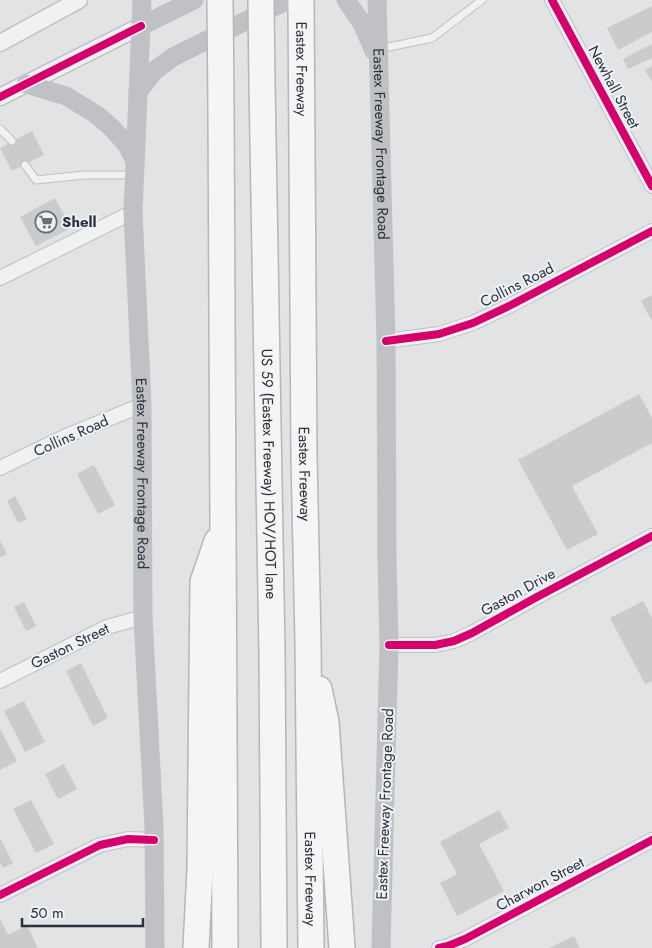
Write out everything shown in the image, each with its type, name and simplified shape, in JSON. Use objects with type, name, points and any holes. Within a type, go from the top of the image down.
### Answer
[{"type":"highway","points":[[220,0],[225,948]]},
{"type":"highway","name":"US 59 (Eastex Freeway) HOV/HOT lane","points":[[261,0],[274,948]]},
{"type":"highway","name":"Eastex Freeway","points":[[301,0],[304,457],[311,948]]},
{"type":"highway","points":[[196,948],[200,870],[203,582],[223,525]]},
{"type":"highway","points":[[308,641],[326,722],[342,948]]},
{"type":"main road","name":"Eastex Freeway Frontage Road","points":[[142,0],[133,212],[142,405],[143,617],[154,840],[155,948]]},
{"type":"main road","points":[[141,26],[194,0]]},
{"type":"main road","points":[[138,92],[154,70],[173,57],[288,0]]},
{"type":"main road","points":[[346,0],[362,22],[378,55]]},
{"type":"main road","name":"Eastex Freeway Frontage Road","points":[[377,0],[386,341],[389,644],[381,948]]},
{"type":"main road","points":[[26,84],[66,96],[97,114],[127,145],[135,168]]},
{"type":"street","points":[[0,43],[79,0]]},
{"type":"street","name":"Newhall Street","points":[[552,0],[652,186]]},
{"type":"street","points":[[0,97],[141,26]]},
{"type":"street","points":[[0,278],[133,212]]},
{"type":"street","name":"Collins Road","points":[[386,341],[439,334],[473,323],[652,231]]},
{"type":"street","name":"Collins Road","points":[[0,468],[64,436],[142,405]]},
{"type":"street","name":"Gaston Drive","points":[[389,644],[435,646],[454,641],[652,536]]},
{"type":"street","name":"Gaston Street","points":[[0,681],[107,627],[143,617]]},
{"type":"street","points":[[0,895],[100,845],[128,839],[154,840]]},
{"type":"street","name":"Charwon Street","points":[[439,948],[465,939],[652,840]]},
{"type":"lane","points":[[378,55],[432,38],[482,0]]},
{"type":"lane","points":[[0,129],[12,141]]},
{"type":"lane","points":[[25,165],[36,180],[135,168]]},
{"type":"building","points":[[652,6],[652,32],[618,50],[607,28]]},
{"type":"building","points":[[652,44],[652,58],[628,69],[623,59]]},
{"type":"building","points":[[652,66],[652,82],[645,70]]},
{"type":"building","points":[[32,131],[44,155],[12,171],[0,148]]},
{"type":"building","name":"Shell","points":[[55,198],[71,228],[36,246],[20,217]]},
{"type":"building","points":[[652,295],[652,321],[641,301]]},
{"type":"building","points":[[639,394],[652,418],[652,443],[572,486],[598,534],[567,550],[518,460]]},
{"type":"building","points":[[94,465],[115,505],[98,514],[77,474]]},
{"type":"building","points":[[15,496],[27,519],[18,523],[7,501]]},
{"type":"building","points":[[0,541],[7,554],[0,557]]},
{"type":"building","points":[[643,601],[652,618],[652,681],[645,684],[610,618]]},
{"type":"building","points":[[24,602],[36,626],[26,631],[14,607]]},
{"type":"building","points":[[81,663],[108,718],[93,726],[66,671]]},
{"type":"building","points":[[24,701],[45,742],[25,752],[4,711]]},
{"type":"building","points":[[0,729],[17,761],[0,770]]},
{"type":"building","points":[[64,764],[77,789],[58,799],[45,774]]},
{"type":"building","points":[[31,800],[54,844],[36,853],[13,809]]},
{"type":"building","points":[[499,810],[509,828],[479,844],[504,891],[457,916],[440,883],[457,874],[440,842]]},
{"type":"building","points":[[0,838],[13,863],[3,868],[0,862]]},
{"type":"building","points":[[0,919],[8,935],[27,925],[38,948],[0,948]]},
{"type":"building","points":[[574,936],[580,948],[549,948]]},
{"type":"cycle path","points":[[552,0],[652,186]]},
{"type":"cycle path","points":[[0,97],[141,26]]},
{"type":"cycle path","points":[[386,341],[439,334],[473,323],[652,231]]},
{"type":"cycle path","points":[[389,645],[435,645],[454,641],[652,536]]},
{"type":"cycle path","points":[[0,895],[100,845],[128,839],[154,840]]},
{"type":"cycle path","points":[[439,948],[465,939],[652,840]]},
{"type":"place","name":"Shell","points":[[46,222]]}]
